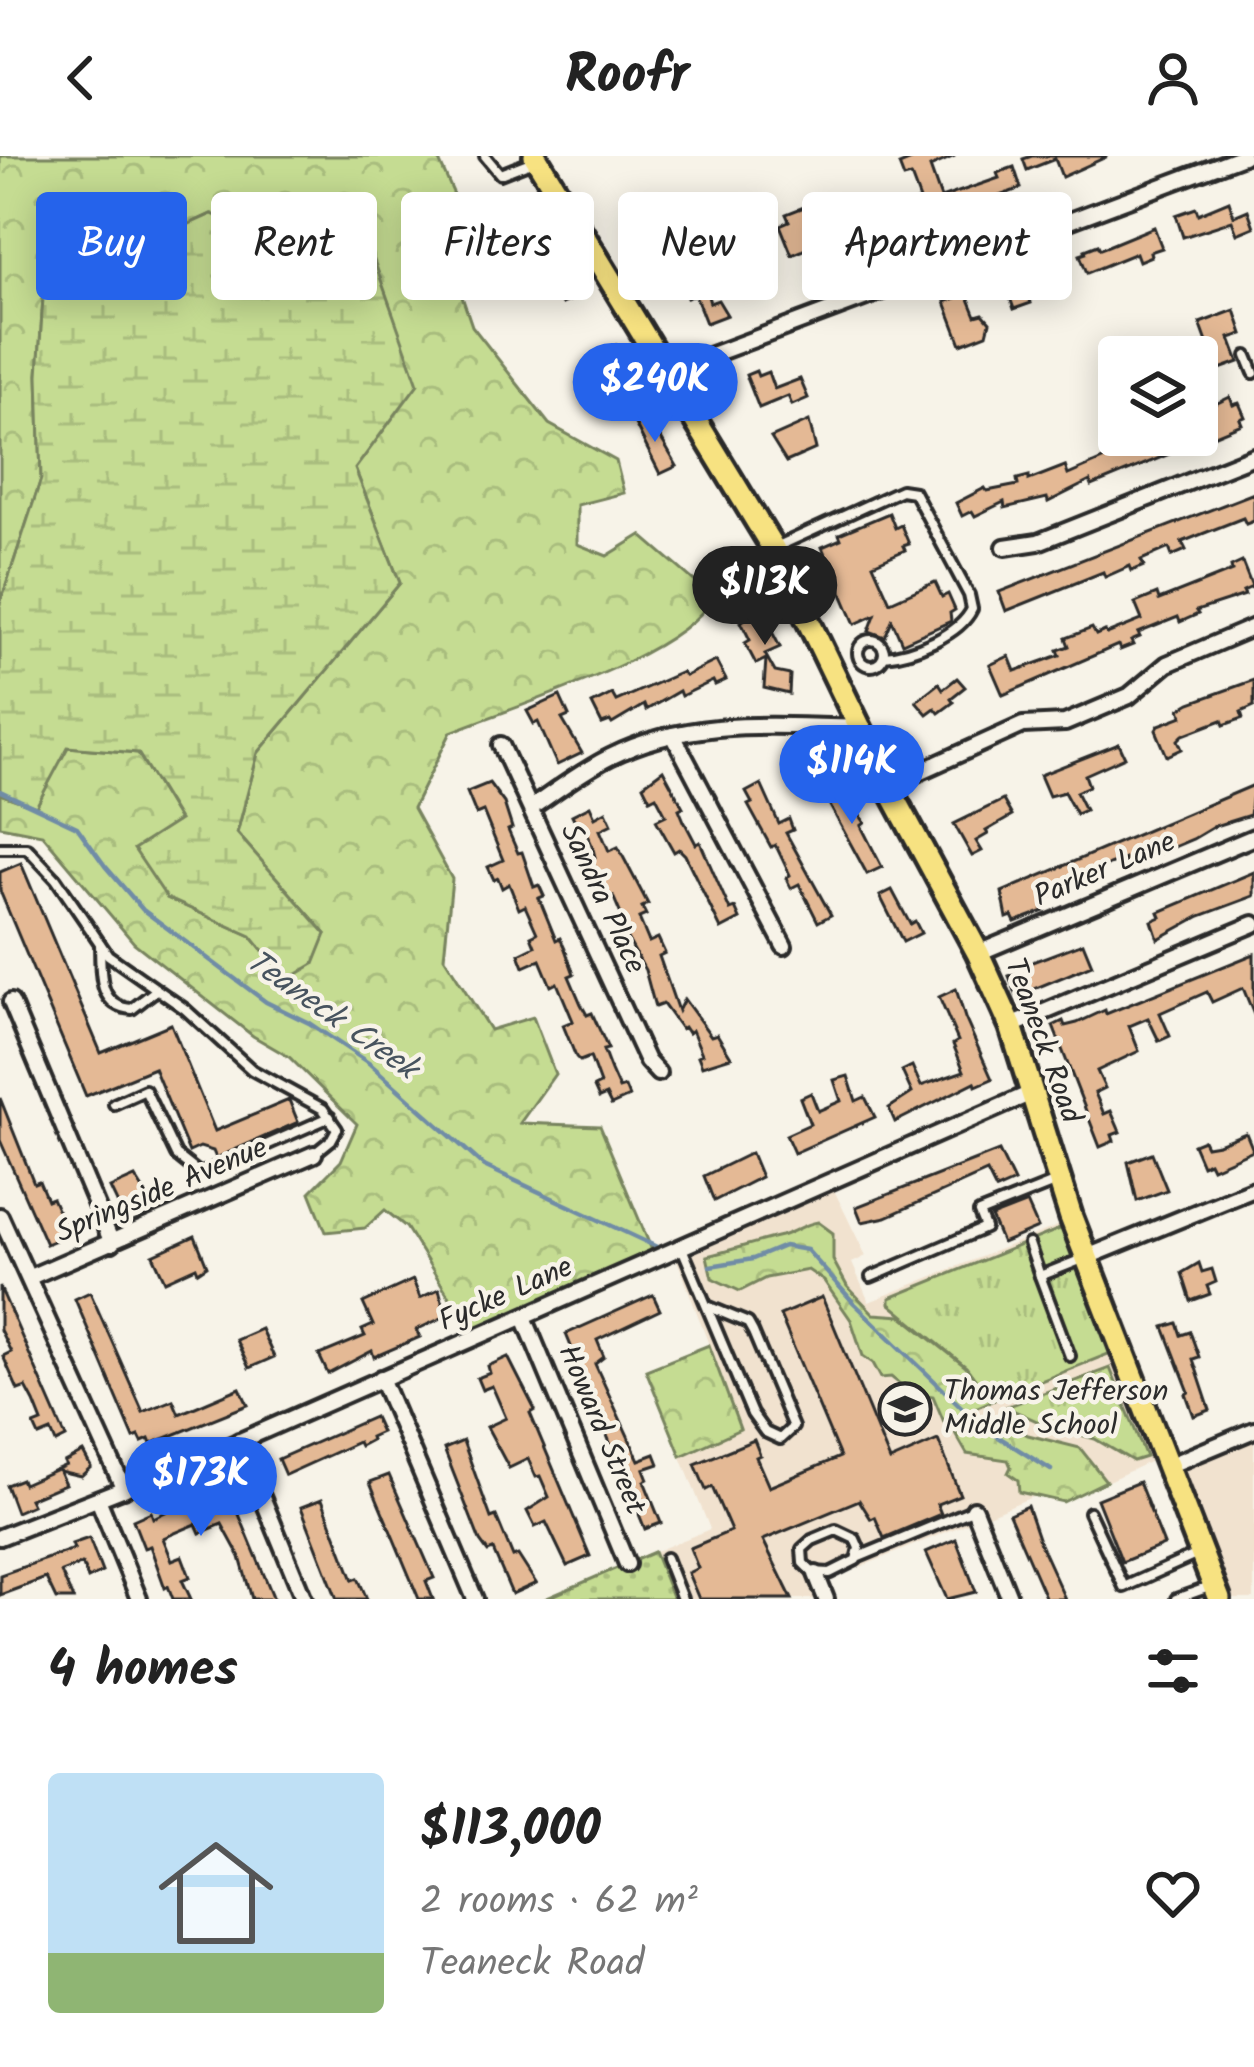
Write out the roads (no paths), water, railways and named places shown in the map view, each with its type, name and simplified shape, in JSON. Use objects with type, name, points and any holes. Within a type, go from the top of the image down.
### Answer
[{"type":"main road","name":"Teaneck Road","points":[[537,158],[773,548],[888,786],[977,953],[1011,1026],[1087,1257],[1216,1592]]},
{"type":"street","points":[[666,372],[1243,156]]},
{"type":"street","points":[[1005,548],[1038,542],[1254,456]]},
{"type":"street","points":[[888,786],[1023,725],[1065,723],[1130,696],[1167,664],[1254,627]]},
{"type":"street","points":[[531,808],[611,756],[673,735],[735,724],[861,728]]},
{"type":"street","points":[[673,735],[784,946]]},
{"type":"street","name":"Sandra Place","points":[[501,745],[647,1061],[658,1073]]},
{"type":"street","name":"Parker Lane","points":[[977,953],[1254,837]]},
{"type":"street","points":[[1011,1026],[1254,924]]},
{"type":"street","points":[[11,1002],[112,1243]]},
{"type":"street","name":"Fycke Lane","points":[[0,1537],[524,1318],[1030,1094]]},
{"type":"street","name":"Springside Avenue","points":[[30,1277],[314,1154]]},
{"type":"street","points":[[1087,1257],[1254,1189]]},
{"type":"street","points":[[0,1216],[124,1489]]},
{"type":"street","name":"Howard Street","points":[[524,1318],[627,1564]]},
{"type":"street","points":[[381,1378],[475,1599]]},
{"type":"street","points":[[1170,1465],[1254,1430]]},
{"type":"street","points":[[238,1441],[304,1599]]},
{"type":"street","points":[[98,1499],[139,1599]]},
{"type":"street","points":[[974,1509],[1010,1599]]},
{"type":"street","points":[[816,1574],[826,1599]]},
{"type":"lane","points":[[485,156],[500,173],[537,158]]},
{"type":"lane","points":[[1247,356],[1254,373]]},
{"type":"lane","points":[[773,548],[901,490],[914,492],[972,609],[958,628],[899,655],[884,656],[872,667],[859,658]]},
{"type":"lane","points":[[859,658],[861,645],[868,640],[881,644],[884,656]]},
{"type":"lane","points":[[834,671],[859,658]]},
{"type":"lane","points":[[0,848],[27,848],[108,955],[185,1009],[252,1070],[295,1090],[330,1118],[337,1129],[331,1141],[314,1154]]},
{"type":"lane","points":[[100,943],[102,986],[111,1001],[132,1009],[155,991]]},
{"type":"lane","points":[[114,1104],[145,1090],[176,1155],[200,1174],[330,1118]]},
{"type":"lane","points":[[872,1277],[985,1228],[980,1213],[1060,1180]]},
{"type":"lane","points":[[1029,1244],[1070,1356]]},
{"type":"lane","points":[[682,1248],[752,1414],[765,1432],[780,1439],[793,1427],[753,1332],[748,1323],[707,1306]]},
{"type":"lane","points":[[1040,1276],[1087,1257]]},
{"type":"lane","points":[[857,1557],[852,1536],[841,1530],[809,1541],[802,1550],[803,1563],[816,1574],[830,1574],[857,1557],[974,1509]]},
{"type":"lane","points":[[1089,1512],[1124,1587],[1201,1552]]},
{"type":"lane","points":[[666,1558],[682,1599]]},
{"type":"lane","points":[[1176,1599],[1216,1592]]},
{"type":"waterway","name":"Teaneck Creek","points":[[0,791],[77,827],[143,910],[266,1002],[309,1023],[370,1064],[484,1166],[659,1248]]},
{"type":"waterway","name":"Teaneck Creek","points":[[710,1266],[753,1259],[784,1246],[807,1250],[854,1303],[981,1426],[1051,1470]]},
{"type":"place","name":"Thomas Jefferson Middle School","points":[[905,1409]]}]
